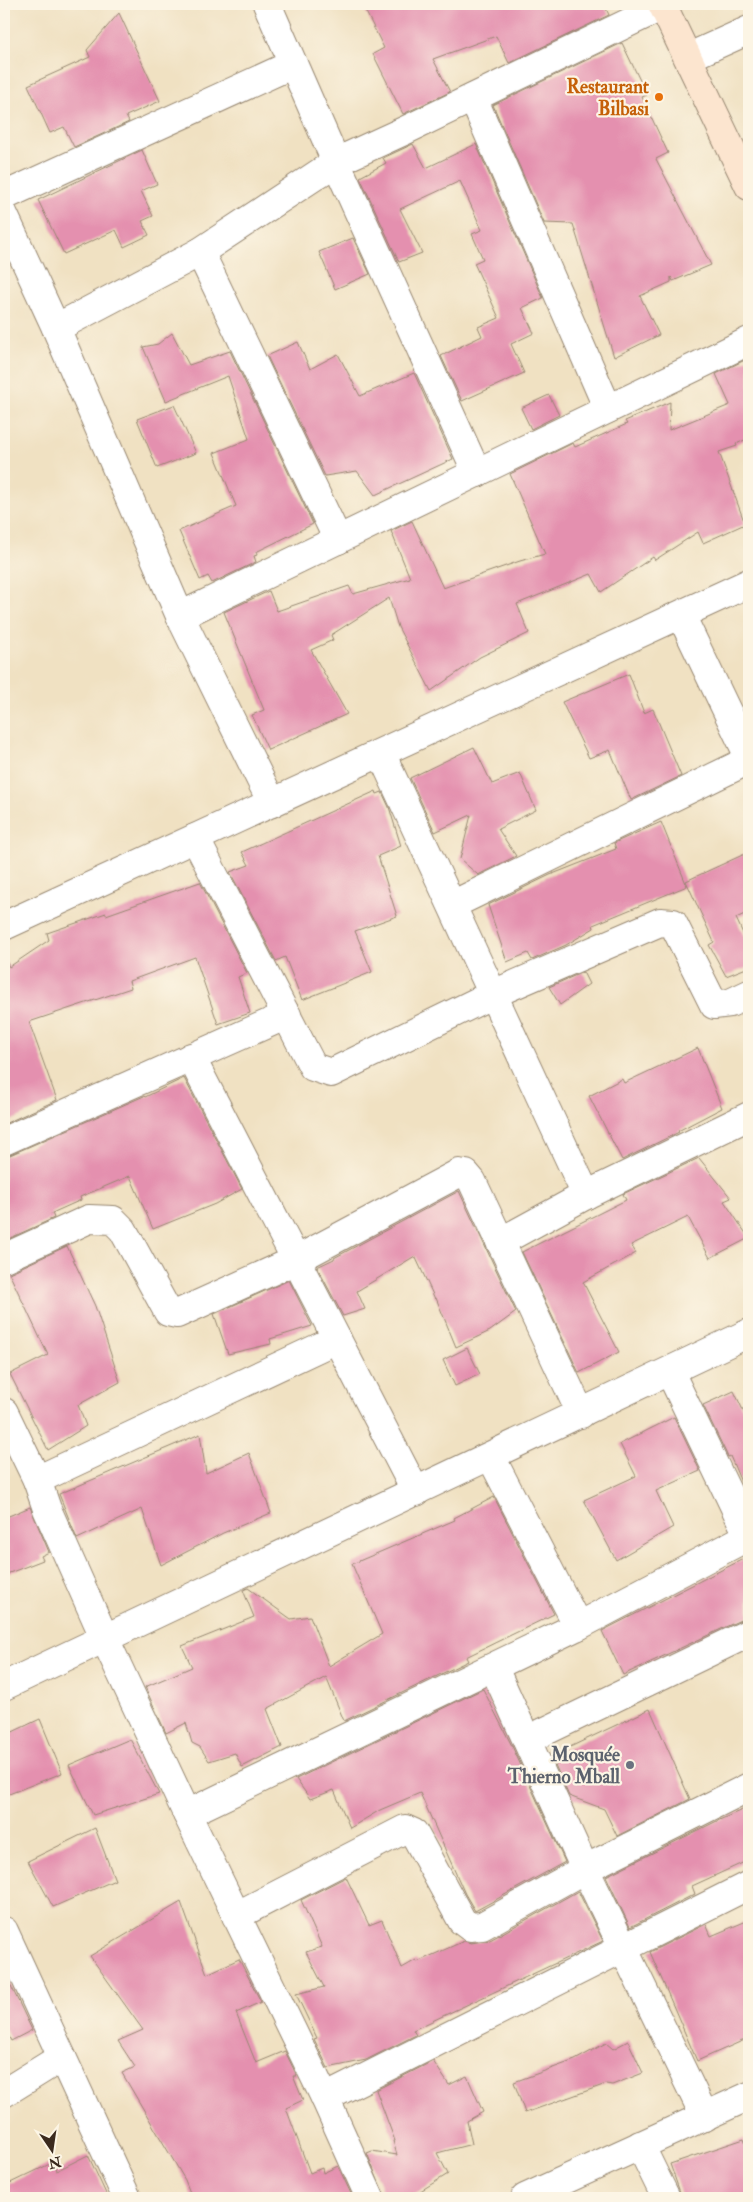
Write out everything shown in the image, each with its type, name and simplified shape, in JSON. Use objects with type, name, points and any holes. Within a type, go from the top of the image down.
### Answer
[{"type":"street","points":[[267,4],[336,162],[477,473]]},
{"type":"street","points":[[56,328],[200,252],[336,162],[473,98],[663,5],[749,186]]},
{"type":"street","points":[[689,57],[749,30]]},
{"type":"street","points":[[4,196],[293,64]]},
{"type":"street","points":[[473,98],[608,409]]},
{"type":"street","points":[[4,215],[56,328],[180,616],[272,803]]},
{"type":"street","points":[[200,252],[338,540]]},
{"type":"street","points":[[180,616],[749,341]]},
{"type":"street","points":[[4,926],[749,583]]},
{"type":"street","points":[[452,905],[749,758],[681,615]]},
{"type":"street","points":[[381,752],[586,1195]]},
{"type":"street","points":[[195,838],[313,1067],[331,1073],[493,994],[660,922],[668,921],[673,923],[714,1005],[730,1003],[749,994]]},
{"type":"street","points":[[4,1142],[287,1015]]},
{"type":"street","points":[[191,1057],[416,1492]]},
{"type":"street","points":[[500,1242],[586,1195],[749,1116]]},
{"type":"street","points":[[4,1258],[90,1219],[113,1220],[123,1230],[168,1312],[177,1314],[296,1260],[459,1173],[466,1174],[472,1181],[581,1414]]},
{"type":"street","points":[[4,1686],[749,1333]]},
{"type":"street","points":[[37,1480],[336,1339]]},
{"type":"street","points":[[187,1814],[494,1668],[749,1536],[670,1372]]},
{"type":"street","points":[[4,1412],[37,1480],[47,1509],[105,1639],[187,1814],[325,2098],[370,2198]]},
{"type":"street","points":[[491,1456],[578,1626]]},
{"type":"street","points":[[527,1740],[749,1633]]},
{"type":"street","points":[[494,1668],[585,1869],[705,2117]]},
{"type":"street","points":[[236,1916],[405,1829],[414,1833],[462,1921],[470,1927],[482,1926],[585,1869],[749,1787]]},
{"type":"street","points":[[325,2098],[749,1885]]},
{"type":"street","points":[[4,1931],[127,2198]]},
{"type":"street","points":[[4,2093],[62,2057]]},
{"type":"street","points":[[525,2198],[749,2096]]},
{"type":"street","points":[[640,2145],[666,2198]]},
{"type":"building","points":[[362,4],[604,4],[609,15],[509,63],[496,36],[433,59],[450,92],[403,114],[373,54],[384,48]]},
{"type":"building","points":[[119,13],[160,101],[126,116],[129,122],[74,147],[64,127],[50,133],[28,85],[90,57],[87,50]]},
{"type":"building","points":[[622,43],[647,95],[642,97],[668,153],[656,159],[711,265],[673,281],[671,277],[671,282],[640,296],[659,335],[614,357],[573,224],[544,223],[493,105]]},
{"type":"building","points":[[413,144],[426,168],[476,144],[543,298],[522,308],[534,333],[511,344],[524,373],[462,401],[441,356],[482,336],[478,327],[499,318],[474,263],[483,259],[472,234],[482,230],[460,181],[400,209],[422,253],[399,262],[360,177],[386,163],[383,158]]},
{"type":"building","points":[[142,150],[157,184],[141,191],[153,216],[142,221],[149,235],[124,247],[116,230],[64,254],[38,200]]},
{"type":"building","points":[[353,238],[370,274],[335,289],[319,252]]},
{"type":"building","points":[[172,333],[189,365],[230,351],[313,524],[256,552],[257,555],[254,556],[256,562],[212,583],[208,576],[200,580],[179,531],[236,506],[214,453],[249,439],[228,376],[166,401],[143,347],[158,344]]},
{"type":"building","points":[[298,342],[310,369],[338,354],[360,396],[414,373],[453,459],[375,495],[357,471],[325,476],[267,356]]},
{"type":"building","points":[[749,358],[749,445],[747,439],[736,444],[737,446],[719,452],[745,524],[703,543],[698,532],[655,560],[653,557],[601,592],[591,574],[517,604],[529,633],[480,657],[431,691],[398,627],[389,598],[331,635],[333,640],[311,650],[347,714],[268,750],[252,715],[264,710],[224,612],[269,591],[277,611],[349,586],[353,594],[410,578],[391,531],[412,521],[443,588],[545,554],[510,474],[573,443],[575,447],[627,424],[625,421],[670,402],[669,430],[730,405],[716,374]]},
{"type":"building","points":[[549,395],[559,415],[531,429],[521,408]]},
{"type":"building","points":[[174,405],[196,453],[157,468],[137,419]]},
{"type":"building","points":[[629,674],[644,713],[653,709],[681,776],[631,800],[610,750],[589,758],[562,702]]},
{"type":"building","points":[[474,747],[492,784],[520,773],[536,810],[498,829],[516,856],[478,875],[460,859],[471,815],[435,832],[410,778]]},
{"type":"building","points":[[376,791],[377,794],[382,792],[389,807],[401,846],[378,856],[397,916],[355,931],[372,972],[302,1000],[285,957],[276,961],[230,872],[249,865],[242,852]]},
{"type":"building","points":[[661,822],[687,886],[593,925],[594,928],[566,945],[532,960],[528,953],[507,962],[488,905],[550,875],[616,849],[614,843]]},
{"type":"building","points":[[749,852],[749,912],[736,918],[749,947],[749,967],[726,976],[709,945],[714,942],[686,881]]},
{"type":"building","points":[[200,882],[247,973],[238,977],[250,1013],[218,1024],[195,957],[129,981],[131,988],[29,1022],[57,1100],[4,1124],[4,963],[7,963],[9,967],[49,940],[47,933],[106,913],[106,915]]},
{"type":"building","points":[[583,972],[589,984],[560,1005],[549,987]]},
{"type":"building","points":[[698,1048],[722,1108],[622,1160],[589,1096],[622,1079],[624,1083]]},
{"type":"building","points":[[184,1078],[242,1189],[215,1204],[153,1229],[130,1176],[80,1197],[81,1200],[52,1213],[54,1218],[4,1241],[4,1156],[145,1097]]},
{"type":"building","points":[[699,1158],[731,1198],[724,1201],[749,1238],[710,1258],[688,1217],[631,1245],[636,1253],[583,1282],[619,1352],[579,1373],[522,1252],[626,1200],[623,1194]]},
{"type":"building","points":[[459,1191],[516,1312],[490,1331],[456,1347],[436,1298],[415,1256],[357,1291],[365,1309],[343,1316],[317,1267]]},
{"type":"building","points":[[67,1246],[95,1306],[120,1382],[78,1405],[86,1426],[48,1450],[10,1374],[48,1355],[9,1273]]},
{"type":"building","points":[[289,1280],[312,1326],[270,1339],[271,1344],[228,1354],[214,1314]]},
{"type":"building","points":[[467,1348],[480,1374],[455,1386],[443,1360]]},
{"type":"building","points":[[734,1391],[749,1423],[749,1501],[730,1456],[728,1457],[703,1405]]},
{"type":"building","points":[[674,1417],[700,1471],[656,1491],[673,1527],[616,1560],[584,1500],[636,1476],[620,1444]]},
{"type":"building","points":[[200,1434],[206,1473],[249,1453],[271,1513],[223,1533],[161,1565],[142,1509],[77,1539],[59,1494]]},
{"type":"building","points":[[494,1497],[554,1614],[466,1657],[468,1661],[344,1721],[326,1677],[267,1709],[282,1747],[242,1767],[235,1753],[209,1761],[200,1747],[192,1743],[186,1723],[166,1733],[145,1687],[192,1667],[182,1646],[254,1617],[243,1590],[248,1588],[291,1619],[310,1616],[329,1666],[382,1634],[352,1564],[455,1520],[454,1518]]},
{"type":"building","points":[[30,1507],[49,1552],[41,1556],[43,1560],[4,1575],[4,1518]]},
{"type":"building","points":[[749,1556],[749,1616],[623,1675],[602,1631]]},
{"type":"building","points":[[483,1689],[512,1746],[565,1862],[475,1911],[465,1894],[420,1793],[380,1810],[350,1828],[334,1790],[310,1799],[296,1779]]},
{"type":"building","name":"Mosquée Thierno Mball","points":[[650,1709],[690,1799],[617,1836],[604,1809],[569,1796],[551,1756]]},
{"type":"building","points":[[40,1719],[62,1773],[4,1796],[4,1736]]},
{"type":"building","points":[[130,1739],[159,1794],[93,1815],[69,1765]]},
{"type":"building","points":[[749,1807],[749,1860],[692,1886],[695,1894],[630,1927],[606,1876]]},
{"type":"building","points":[[95,1828],[115,1880],[53,1907],[28,1861]]},
{"type":"building","points":[[346,1877],[369,1925],[382,1920],[402,1968],[416,1960],[417,1962],[464,1941],[471,1943],[490,1940],[578,1891],[603,1941],[413,2030],[416,2035],[366,2060],[328,2068],[314,2039],[317,2038],[296,1994],[324,1987],[306,1952],[322,1947],[301,1900]]},
{"type":"building","points":[[181,1902],[207,1974],[239,1959],[261,2002],[236,2013],[256,2063],[285,2051],[297,2076],[293,2076],[303,2100],[286,2108],[310,2173],[322,2168],[323,2173],[338,2166],[353,2198],[192,2198],[185,2180],[122,2073],[135,2067],[118,2041],[143,2030],[90,1956]]},
{"type":"building","points":[[749,1920],[749,2038],[697,2061],[650,1952],[706,1924],[711,1936]]},
{"type":"building","points":[[4,1971],[32,2030],[11,2041],[4,2027]]},
{"type":"building","points":[[628,2041],[643,2073],[525,2113],[514,2082],[575,2060],[606,2043],[613,2049]]},
{"type":"building","points":[[433,2061],[449,2085],[467,2076],[483,2112],[467,2121],[472,2144],[437,2153],[448,2174],[409,2198],[385,2198],[367,2153],[372,2151],[397,2155],[393,2141],[395,2141],[376,2090]]},
{"type":"building","points":[[744,2139],[749,2154],[749,2198],[682,2198],[670,2164]]},
{"type":"building","points":[[88,2155],[108,2198],[4,2198],[4,2186],[54,2162],[56,2171]]},
{"type":"place","name":"Restaurant Bilbasi","points":[[659,97]]},
{"type":"place","name":"Mosquée Thierno Mball","points":[[630,1765]]}]
